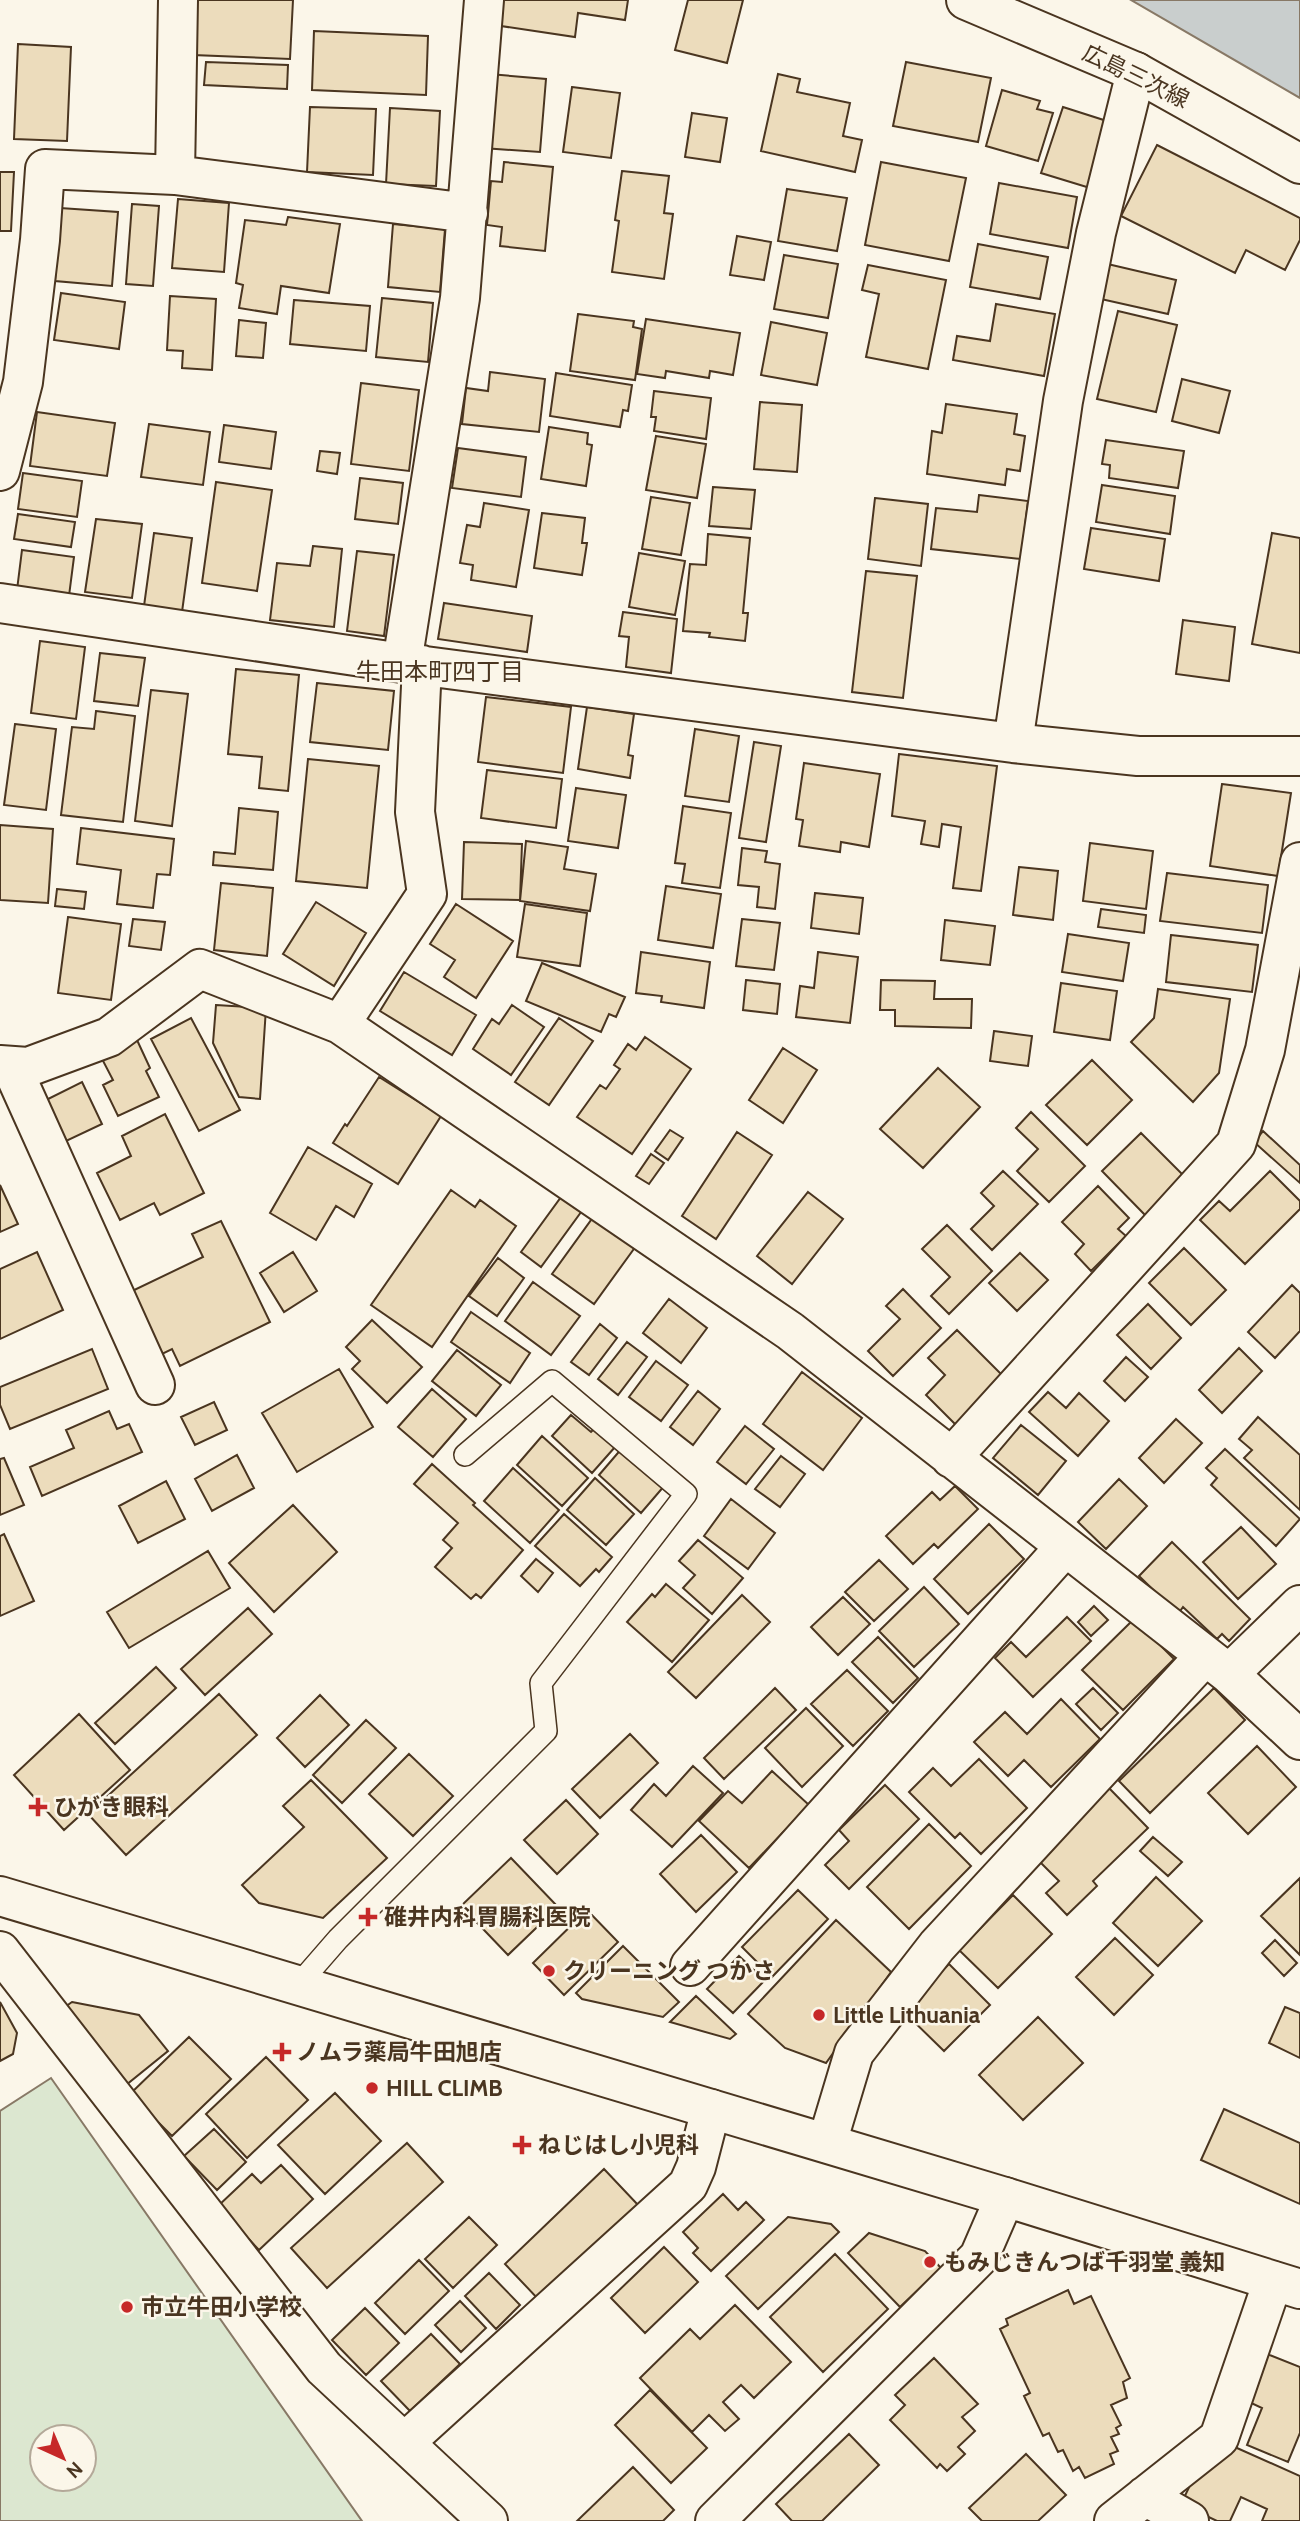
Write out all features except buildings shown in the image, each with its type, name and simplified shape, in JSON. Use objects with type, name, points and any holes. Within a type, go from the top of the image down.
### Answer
[{"type":"street","points":[[175,175],[177,0]]},
{"type":"street","points":[[340,1024],[427,894],[415,812],[412,664],[460,298],[484,0]]},
{"type":"street","name":"広島三次線","points":[[965,0],[1136,72],[1300,164]]},
{"type":"street","points":[[1013,743],[1063,401],[1096,233],[1136,72]]},
{"type":"street","points":[[0,471],[23,382],[40,240],[45,169],[175,175],[468,213]]},
{"type":"street","points":[[0,603],[412,664],[1013,743],[1138,757],[1300,756]]},
{"type":"street","points":[[951,1458],[1236,1144],[1265,1050],[1300,862]]},
{"type":"street","points":[[155,1385],[6,1067],[29,1067],[109,1037],[200,969],[340,1024],[790,1331],[1216,1665],[1300,1740]]},
{"type":"street","points":[[690,1966],[1065,1547]]},
{"type":"street","points":[[827,2143],[854,2053],[937,1946],[1216,1665],[1300,1605]]},
{"type":"street","points":[[0,1945],[6,1898],[827,2143],[1287,2285],[1219,2438],[1114,2521]]},
{"type":"street","points":[[0,1951],[324,2368],[488,2521]]},
{"type":"street","points":[[404,2443],[688,2185],[696,2167],[711,2109]]},
{"type":"street","points":[[715,2521],[979,2257],[1005,2197]]},
{"type":"street","points":[[1145,2497],[1189,2521]]},
{"type":"lane","points":[[298,1985],[338,1939],[546,1731],[541,1683],[686,1493],[552,1381],[465,1455]]},
{"type":"green space","name":"市立牛田小学校","points":[[51,2078],[362,2521],[0,2521],[0,2111]]},
{"type":"shaded area","points":[[1131,0],[1300,0],[1300,98]]},
{"type":"place","name":"ひがき眼科","points":[[38,1807]]},
{"type":"place","name":"碓井内科胃腸科医院","points":[[368,1917]]},
{"type":"place","name":"クリーニング つかさ","points":[[549,1971]]},
{"type":"place","name":"Little Lithuania","points":[[819,2015]]},
{"type":"place","name":"ノムラ薬局牛田旭店","points":[[282,2052]]},
{"type":"place","name":"HILL CLIMB","points":[[372,2088]]},
{"type":"place","name":"ねじはし小児科","points":[[522,2145]]},
{"type":"place","name":"もみじきんつば千羽堂 義知","points":[[930,2262]]},
{"type":"place","name":"市立牛田小学校","points":[[127,2307]]},
{"type":"district","name":"牛田本町四丁目","points":[[440,671]]}]
